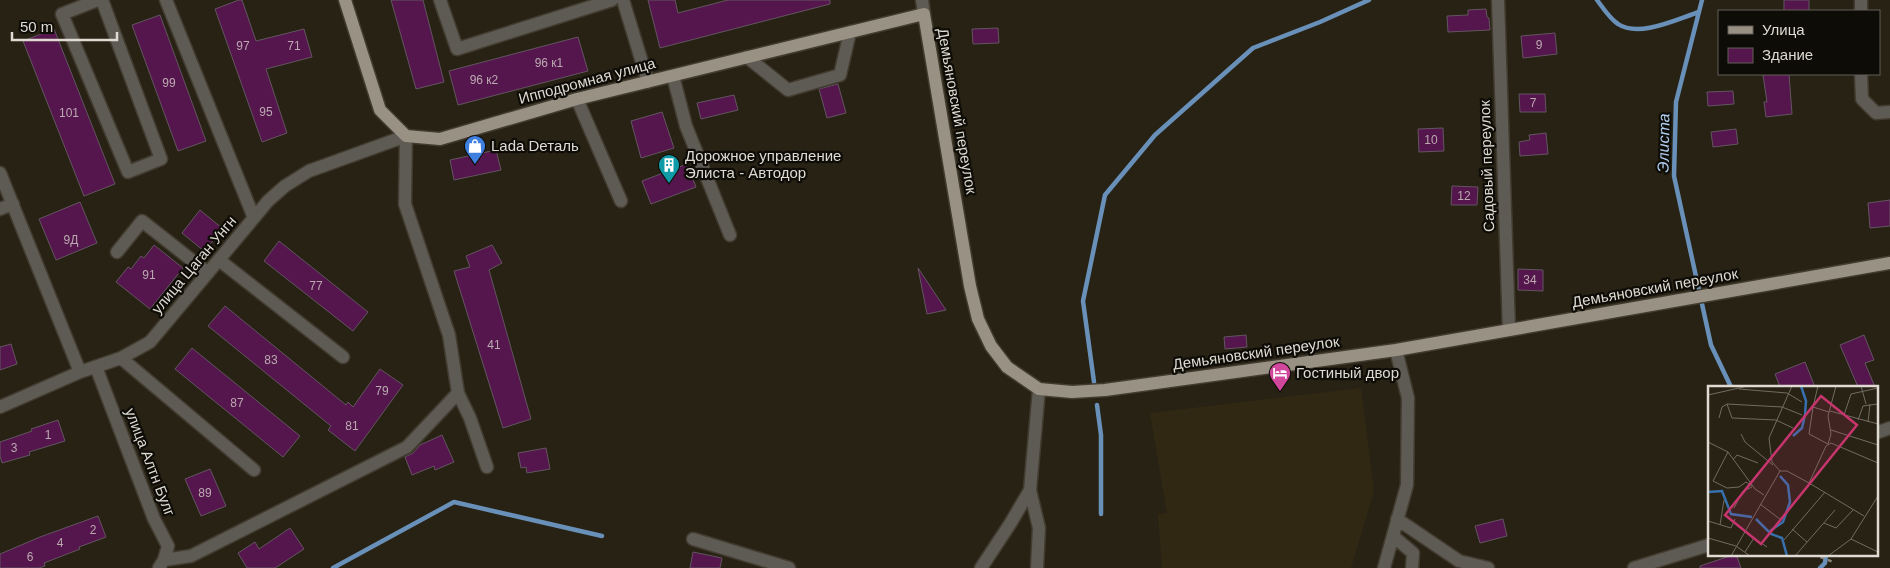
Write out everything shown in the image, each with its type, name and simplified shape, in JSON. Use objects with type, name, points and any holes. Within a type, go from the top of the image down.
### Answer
[{"type":"main road","points":[[345,0],[380,110],[406,136]]},
{"type":"main road","name":"Ипподромная улица","points":[[406,136],[440,139],[577,99],[924,14]]},
{"type":"main road","name":"Демьяновский переулок","points":[[924,14],[969,276],[978,318],[991,346],[1007,367],[1039,389],[1072,392],[1105,390],[1396,350],[1890,264]]},
{"type":"street","points":[[98,0],[62,14],[128,172],[161,159],[102,0]]},
{"type":"street","points":[[166,0],[254,218]]},
{"type":"street","points":[[440,0],[457,49],[612,0]]},
{"type":"street","points":[[623,0],[648,82]]},
{"type":"street","name":"Демьяновский переулок","points":[[922,0],[924,14]]},
{"type":"street","name":"Садовый переулок","points":[[1498,0],[1509,330]]},
{"type":"street","points":[[747,57],[788,90],[840,75],[850,32]]},
{"type":"street","points":[[1861,75],[1862,99],[1876,113],[1890,112]]},
{"type":"street","points":[[673,76],[686,126],[730,235]]},
{"type":"street","points":[[577,99],[622,201]]},
{"type":"street","points":[[406,136],[405,204],[449,335],[458,393],[470,418],[487,467]]},
{"type":"street","name":"улица Цаган Унгн","points":[[0,408],[80,372],[121,358],[150,342],[268,200],[309,171],[406,136]]},
{"type":"street","points":[[0,173],[80,372]]},
{"type":"street","points":[[0,210],[13,204]]},
{"type":"street","points":[[118,252],[142,221],[208,273]]},
{"type":"street","points":[[219,260],[343,356]]},
{"type":"street","points":[[1384,568],[1407,485],[1408,398],[1396,350]]},
{"type":"street","points":[[121,358],[254,470]]},
{"type":"street","name":"улица Алтн Булг","points":[[96,367],[154,519],[168,546],[161,564]]},
{"type":"street","points":[[1037,568],[1040,528],[1030,490],[1039,389]]},
{"type":"street","points":[[161,564],[191,556],[407,447],[458,393]]},
{"type":"street","points":[[1878,432],[1890,428]]},
{"type":"street","points":[[980,568],[1010,524],[1030,490]]},
{"type":"street","points":[[1397,519],[1459,561],[1488,568]]},
{"type":"street","points":[[1393,536],[1414,553],[1412,568]]},
{"type":"street","points":[[693,539],[789,568]]},
{"type":"street","points":[[1634,568],[1708,545]]},
{"type":"path","points":[[1817,556],[1833,562]]},
{"type":"shaded area","points":[[1361,388],[1374,491],[1351,568],[1162,568],[1158,514],[1167,513],[1150,413]]},
{"type":"building","points":[[242,0],[256,41],[304,29],[312,57],[266,69],[287,133],[262,142],[215,9]]},
{"type":"building","points":[[391,0],[423,0],[444,82],[416,89]]},
{"type":"building","points":[[648,0],[675,0],[678,13],[728,0],[830,0],[830,4],[660,48]]},
{"type":"building","points":[[1784,0],[1809,0],[1809,10],[1784,10]]},
{"type":"building","points":[[1486,9],[1490,30],[1448,32],[1447,16],[1468,15],[1468,10]]},
{"type":"building","points":[[160,15],[206,141],[178,151],[132,25]]},
{"type":"building","points":[[998,28],[999,43],[973,44],[972,29]]},
{"type":"building","points":[[54,29],[115,184],[84,196],[23,41]]},
{"type":"building","points":[[1555,33],[1557,54],[1523,58],[1521,36]]},
{"type":"building","points":[[578,37],[588,71],[458,105],[449,71]]},
{"type":"building","points":[[1763,75],[1789,75],[1792,114],[1766,117],[1764,102],[1767,102]]},
{"type":"building","points":[[838,84],[846,113],[827,118],[819,89]]},
{"type":"building","points":[[1733,91],[1734,104],[1708,106],[1707,92]]},
{"type":"building","points":[[1519,94],[1545,94],[1546,112],[1520,112]]},
{"type":"building","points":[[734,95],[738,110],[701,119],[697,103]]},
{"type":"building","points":[[662,112],[674,148],[641,158],[631,121]]},
{"type":"building","points":[[1443,128],[1444,151],[1419,152],[1418,129]]},
{"type":"building","points":[[1736,129],[1738,144],[1713,147],[1711,132]]},
{"type":"building","points":[[1546,133],[1548,154],[1520,156],[1519,142],[1530,140],[1529,135]]},
{"type":"building","name":"Lada Dеталь","points":[[496,150],[501,170],[454,180],[450,160]]},
{"type":"building","name":"Дорожное управление Элиста - Автодор","points":[[687,164],[696,187],[651,204],[642,181]]},
{"type":"building","points":[[1452,186],[1478,187],[1477,205],[1451,205]]},
{"type":"building","points":[[1890,200],[1890,226],[1870,228],[1868,203]]},
{"type":"building","points":[[80,202],[97,243],[56,260],[39,219]]},
{"type":"building","points":[[200,210],[223,229],[204,251],[182,233]]},
{"type":"building","points":[[279,241],[368,312],[353,331],[264,261]]},
{"type":"building","points":[[154,245],[183,268],[150,309],[116,282],[128,267],[131,269],[141,256],[144,258]]},
{"type":"building","points":[[492,245],[502,263],[489,270],[531,419],[503,428],[454,271],[470,267],[466,256]]},
{"type":"building","points":[[918,268],[946,310],[927,314]]},
{"type":"building","points":[[1518,269],[1543,270],[1543,291],[1518,290]]},
{"type":"building","points":[[225,306],[346,405],[348,402],[353,407],[380,369],[403,385],[355,451],[328,430],[331,426],[208,326]]},
{"type":"building","points":[[1246,335],[1247,347],[1225,349],[1224,337]]},
{"type":"building","points":[[1864,335],[1874,360],[1865,363],[1875,386],[1858,386],[1840,345]]},
{"type":"building","points":[[11,344],[17,364],[0,370],[0,347]]},
{"type":"building","points":[[192,348],[300,436],[283,457],[175,369]]},
{"type":"building","points":[[1805,362],[1815,386],[1780,386],[1775,374]]},
{"type":"building","points":[[58,420],[65,441],[29,452],[30,455],[2,463],[0,442]]},
{"type":"building","points":[[442,435],[454,462],[435,470],[434,466],[412,475],[405,457],[413,453],[420,445]]},
{"type":"building","points":[[546,448],[550,469],[527,473],[526,467],[521,468],[518,453]]},
{"type":"building","points":[[210,469],[226,506],[201,516],[185,479]]},
{"type":"building","points":[[98,516],[106,537],[44,563],[45,566],[39,568],[0,568],[0,554]]},
{"type":"building","points":[[1503,519],[1507,536],[1480,543],[1475,526]]},
{"type":"building","points":[[290,528],[304,549],[275,568],[247,568],[238,553],[255,542],[259,549]]},
{"type":"building","points":[[693,552],[722,558],[720,568],[690,568]]},
{"type":"building","points":[[1730,556],[1737,556],[1741,568],[1700,568],[1700,566]]},
{"type":"waterway","points":[[1094,382],[1083,301],[1105,195],[1155,135],[1253,48],[1320,22],[1369,0]]},
{"type":"waterway","points":[[1597,0],[1615,22],[1627,28],[1636,29],[1658,26],[1699,12]]},
{"type":"waterway","name":"Элиста","points":[[1702,0],[1676,102],[1674,176],[1711,345],[1731,386]]},
{"type":"waterway","points":[[1097,405],[1101,435],[1101,514]]},
{"type":"waterway","points":[[333,568],[454,502],[602,536]]},
{"type":"waterway","points":[[1820,568],[1825,563],[1826,556]]},
{"type":"place","name":"Lada Dеталь","points":[[475,165]]},
{"type":"place","name":"Дорожное управление Элиста - Автодор","points":[[669,184]]},
{"type":"place","name":"Гостиный двор","points":[[1280,392]]}]
